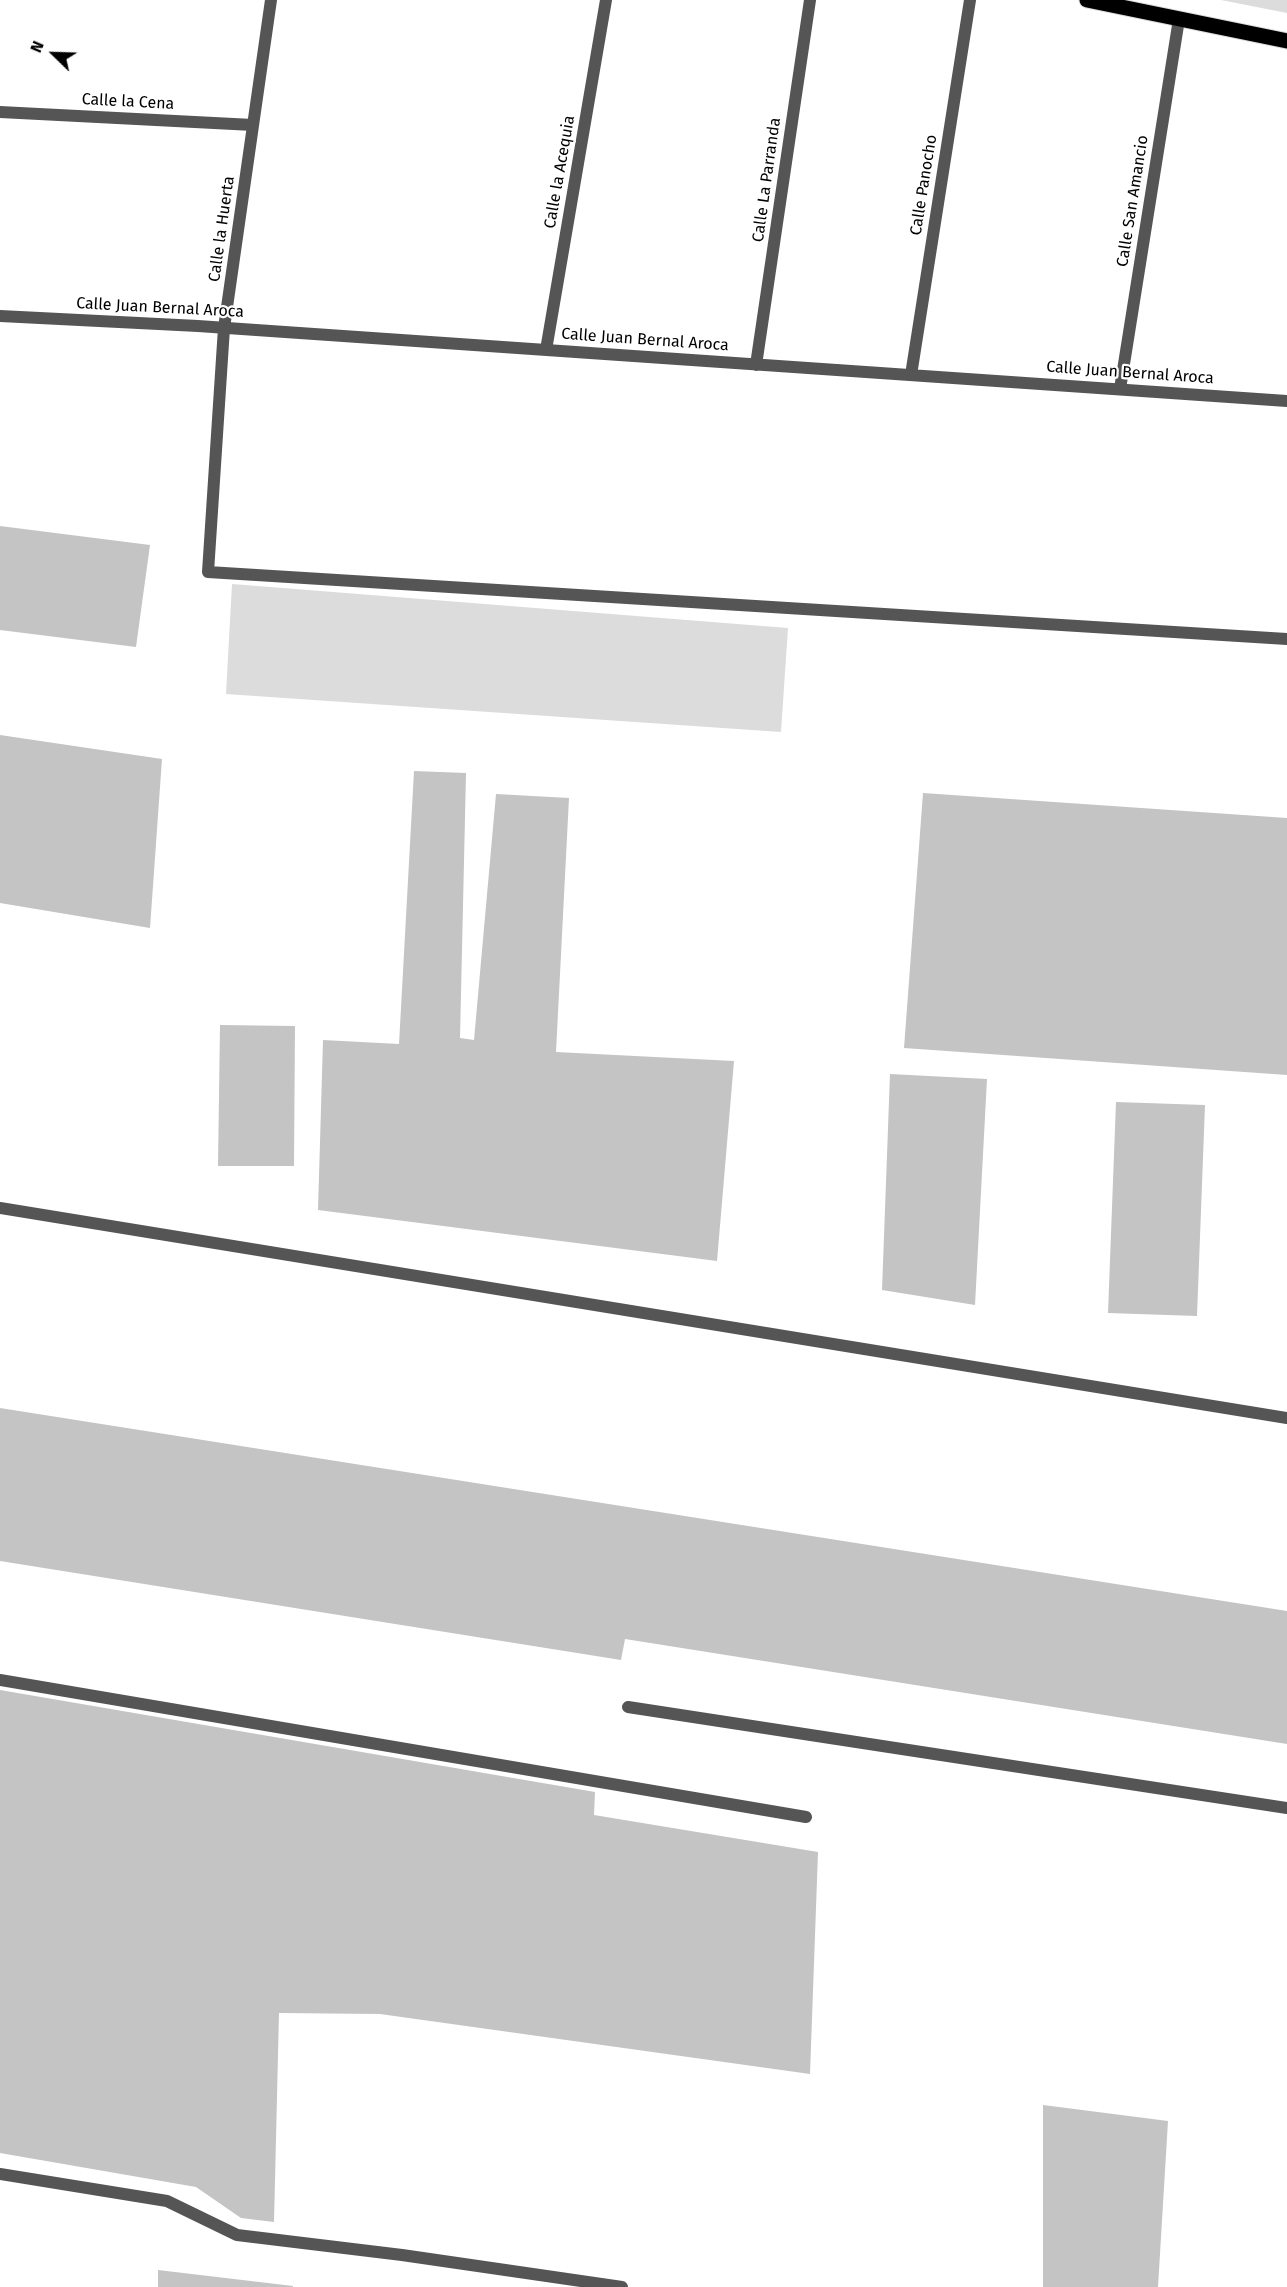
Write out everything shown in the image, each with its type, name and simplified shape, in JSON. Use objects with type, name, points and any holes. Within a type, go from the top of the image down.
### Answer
[{"type":"main road","points":[[1087,0],[1287,41]]},
{"type":"street","name":"Calle la Huerta","points":[[271,0],[224,328],[208,572],[1287,639]]},
{"type":"street","name":"Calle la Acequia","points":[[546,350],[606,0]]},
{"type":"street","name":"Calle La Parranda","points":[[756,364],[810,0]]},
{"type":"street","name":"Calle Panocho","points":[[911,375],[970,0]]},
{"type":"street","name":"Calle San Amancio","points":[[1120,389],[1179,19]]},
{"type":"street","name":"Calle la Cena","points":[[0,112],[254,125]]},
{"type":"street","name":"Calle Juan Bernal Aroca","points":[[0,316],[224,328],[1287,401]]},
{"type":"street","points":[[0,1208],[1287,1418]]},
{"type":"street","points":[[0,1680],[806,1816]]},
{"type":"street","points":[[628,1707],[1287,1808]]},
{"type":"street","points":[[0,2174],[167,2201],[237,2235],[402,2255],[622,2287]]},
{"type":"shaded area","points":[[1221,0],[1287,0],[1287,13]]},
{"type":"shaded area","points":[[232,584],[788,628],[781,732],[226,694]]},
{"type":"building","points":[[0,526],[150,545],[136,647],[0,630]]},
{"type":"building","points":[[0,735],[162,759],[150,928],[0,903]]},
{"type":"building","points":[[414,771],[466,773],[460,1038],[474,1040],[496,794],[569,798],[556,1052],[734,1061],[717,1261],[318,1210],[323,1040],[399,1044]]},
{"type":"building","points":[[923,793],[1287,818],[1287,1075],[904,1048]]},
{"type":"building","points":[[220,1025],[295,1026],[294,1166],[218,1166]]},
{"type":"building","points":[[890,1074],[987,1079],[975,1305],[882,1290]]},
{"type":"building","points":[[1116,1102],[1205,1105],[1197,1316],[1108,1313]]},
{"type":"building","points":[[0,1408],[1287,1611],[1287,1744],[625,1639],[621,1660],[0,1561]]},
{"type":"building","points":[[0,1690],[595,1792],[594,1815],[818,1852],[810,2074],[380,2014],[279,2013],[274,2222],[241,2218],[196,2187],[0,2153]]},
{"type":"building","points":[[1043,2105],[1168,2121],[1158,2287],[1043,2287]]},
{"type":"building","points":[[158,2270],[293,2286],[293,2287],[158,2287]]}]
